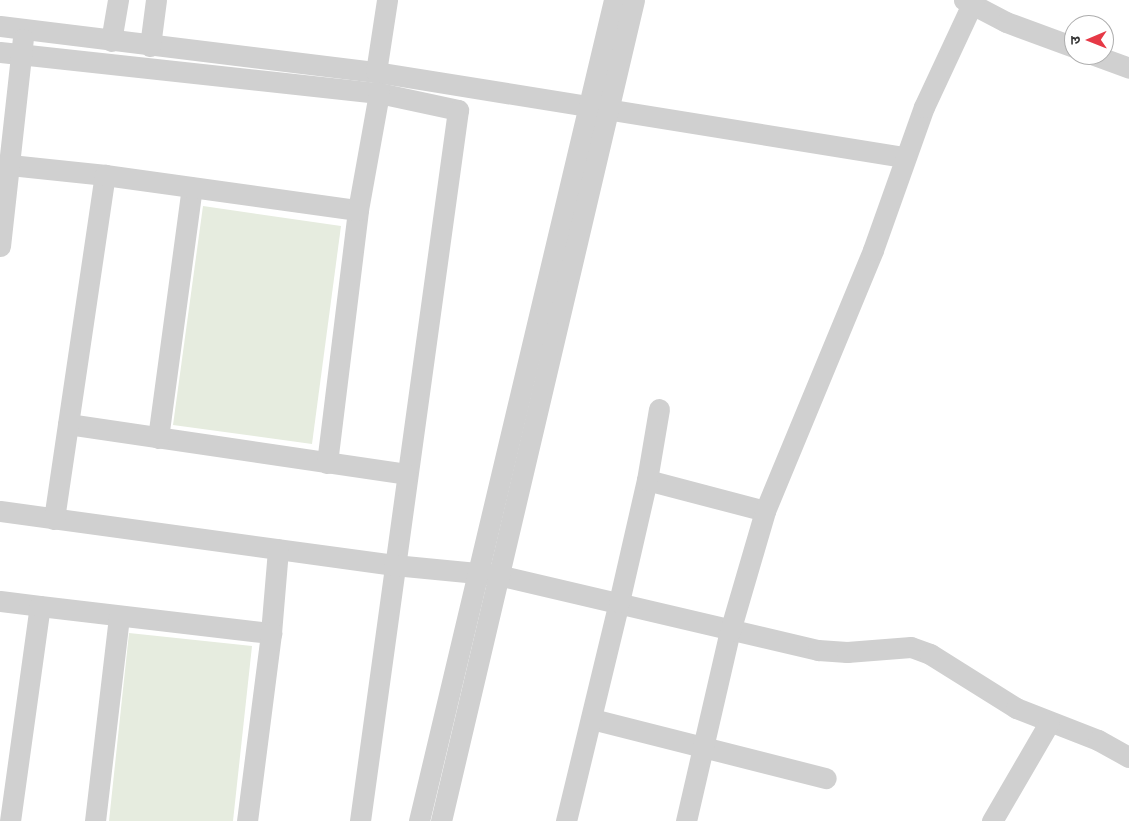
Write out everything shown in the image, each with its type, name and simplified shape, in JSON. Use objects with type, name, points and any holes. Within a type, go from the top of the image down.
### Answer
[{"type":"street","points":[[111,41],[118,0]]},
{"type":"street","points":[[150,46],[156,0]]},
{"type":"street","points":[[376,72],[387,0]]},
{"type":"street","points":[[599,109],[614,0]]},
{"type":"street","points":[[419,821],[488,575],[599,109],[634,0]]},
{"type":"street","points":[[686,821],[705,746],[730,631],[765,511],[874,250],[904,157],[970,1],[1006,22],[1064,44]]},
{"type":"street","points":[[0,26],[150,46],[376,72],[904,157]]},
{"type":"street","points":[[0,246],[23,53],[23,29]]},
{"type":"street","points":[[0,52],[379,93],[458,110],[406,474],[360,821]]},
{"type":"street","points":[[1114,62],[1129,68]]},
{"type":"street","points":[[327,463],[358,210],[379,93]]},
{"type":"street","points":[[10,165],[105,175],[358,210]]},
{"type":"street","points":[[54,519],[105,175]]},
{"type":"street","points":[[158,438],[192,187]]},
{"type":"street","points":[[566,821],[620,602],[647,480],[659,409]]},
{"type":"street","points":[[68,424],[406,474]]},
{"type":"street","points":[[647,480],[765,511]]},
{"type":"street","points":[[0,511],[394,565],[488,575],[620,602],[730,631],[818,650],[848,652],[911,647],[930,654],[996,697],[1049,723],[1098,740],[1129,757]]},
{"type":"street","points":[[247,821],[271,633],[278,549]]},
{"type":"street","points":[[441,821],[488,575]]},
{"type":"street","points":[[0,601],[271,633]]},
{"type":"street","points":[[10,821],[40,606]]},
{"type":"street","points":[[95,821],[119,616]]},
{"type":"street","points":[[592,719],[826,778]]},
{"type":"street","points":[[992,821],[1049,723]]},
{"type":"shaded area","points":[[203,206],[341,226],[312,444],[173,425]]},
{"type":"shaded area","points":[[129,633],[252,646],[233,821],[109,821]]}]
